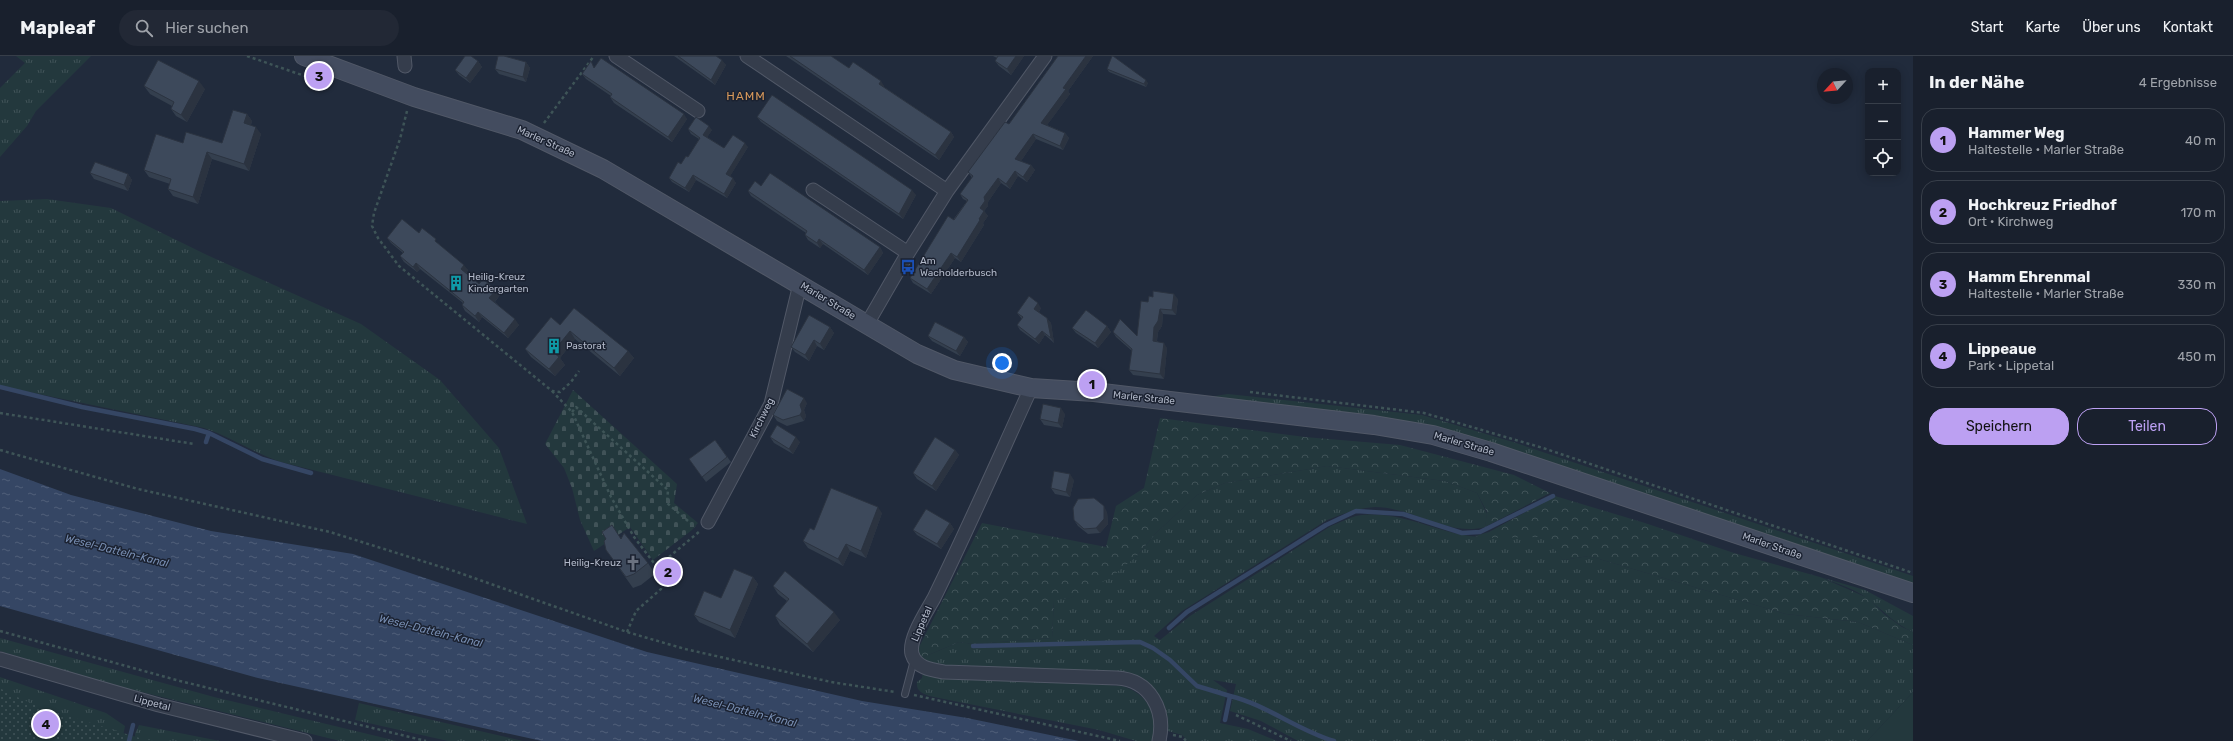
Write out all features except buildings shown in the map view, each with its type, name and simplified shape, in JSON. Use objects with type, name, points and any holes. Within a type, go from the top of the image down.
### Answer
[{"type":"main road","name":"Marler Straße","points":[[304,56],[414,97],[534,135],[603,168],[867,324],[936,363],[980,377],[1031,388],[1094,392],[1208,405],[1374,425],[1433,435],[1498,454],[1913,593]]},
{"type":"street","points":[[616,56],[698,111]]},
{"type":"street","points":[[747,56],[947,192]]},
{"type":"street","points":[[867,324],[908,253],[947,192],[1045,56]]},
{"type":"street","points":[[813,190],[908,253]]},
{"type":"street","name":"Kirchweg","points":[[704,527],[771,404],[800,284]]},
{"type":"street","name":"Lippetal","points":[[914,659],[911,649],[914,637],[950,564],[1031,388]]},
{"type":"street","name":"Lippetal","points":[[0,659],[159,705],[305,741]]},
{"type":"street","points":[[914,659],[926,669],[944,672],[1124,678],[1140,685],[1153,698],[1161,721],[1159,741]]},
{"type":"lane","points":[[905,694],[914,659]]},
{"type":"path","points":[[247,56],[324,83]]},
{"type":"path","points":[[534,135],[594,56]]},
{"type":"path","points":[[408,103],[400,139],[374,212],[372,226],[399,266],[552,391],[572,412],[611,497],[634,538],[663,574],[661,589],[636,611],[627,632]]},
{"type":"path","points":[[552,391],[560,392],[571,382],[579,371]]},
{"type":"path","points":[[572,412],[576,407],[668,490],[667,503],[704,527],[657,567]]},
{"type":"path","points":[[0,413],[194,444]]},
{"type":"path","points":[[0,450],[138,489],[330,532],[454,571],[627,632],[684,649],[740,663],[831,682],[905,694],[1120,741]]},
{"type":"path","points":[[0,631],[180,681],[426,741]]},
{"type":"path","points":[[1236,715],[1291,741]]},
{"type":"path","points":[[1180,736],[1186,741]]},
{"type":"green space","points":[[16,56],[91,56],[36,111],[27,126],[0,157],[0,88],[25,63]]},
{"type":"green space","points":[[47,199],[111,208],[207,255],[361,324],[440,380],[499,448],[527,524],[281,462],[204,428],[0,386],[0,201]]},
{"type":"green space","name":"Heilig-Kreuz","points":[[573,390],[677,484],[674,503],[698,523],[692,530],[653,560],[630,527],[594,551],[580,520],[572,488],[564,468],[545,444]]},
{"type":"green space","points":[[1228,394],[1422,415],[1513,442],[1913,576],[1913,584],[1464,435],[1426,425],[1209,397]]},
{"type":"green space","points":[[1160,418],[1305,437],[1400,445],[1514,475],[1550,493],[1485,527],[1487,512],[1477,493],[1445,481],[1327,466],[1225,483],[1197,495],[1156,533],[1136,557],[1110,578],[1071,598],[1054,600],[1052,638],[973,644],[959,642],[919,659],[917,651],[982,523],[1106,547],[1116,506],[1144,488]]},
{"type":"green space","points":[[1327,466],[1445,481],[1477,493],[1487,514],[1485,527],[1471,529],[1457,528],[1389,508],[1375,507],[1357,510],[1327,520],[1182,611],[1154,636],[1160,640],[1190,616],[1331,526],[1356,516],[1389,516],[1468,536],[1490,537],[1533,535],[1550,544],[1563,560],[1589,556],[1786,614],[1858,622],[1913,645],[1913,692],[1867,741],[1298,741],[1261,721],[1230,711],[1236,684],[1213,680],[1227,690],[1220,723],[1248,729],[1277,741],[1188,741],[1182,735],[1168,731],[1168,720],[1163,702],[1152,687],[1136,676],[1126,672],[946,667],[931,665],[919,659],[959,642],[973,644],[1052,638],[1054,599],[1071,598],[1136,557],[1156,533],[1197,495],[1225,483]]},
{"type":"green space","points":[[1555,496],[1645,523],[1734,553],[1820,577],[1868,598],[1884,614],[1902,627],[1913,632],[1913,645],[1858,622],[1786,614],[1589,556],[1563,560],[1551,545],[1539,537],[1483,538],[1475,536],[1489,532]]},
{"type":"green space","points":[[1820,577],[1865,590],[1913,616],[1913,632],[1894,621],[1874,603],[1858,592]]},
{"type":"green space","points":[[0,638],[214,697],[397,741],[340,741],[97,681],[0,651]]},
{"type":"green space","points":[[923,672],[1121,686],[1138,694],[1149,706],[1154,723],[1153,741],[1136,741],[1099,730],[929,696],[922,693],[917,688],[917,682],[922,678]]},
{"type":"green space","points":[[0,677],[106,713],[125,726],[122,741],[0,741]]},
{"type":"green space","points":[[0,688],[42,708],[146,740],[183,741],[0,741]]},
{"type":"green space","points":[[1913,692],[1913,741],[1867,741]]},
{"type":"green space","points":[[359,703],[523,741],[448,741],[355,720]]},
{"type":"green space","points":[[139,725],[220,741],[135,741],[135,734]]},
{"type":"water","name":"Wesel-Datteln-Kanal","points":[[0,469],[71,495],[211,531],[353,554],[647,652],[862,701],[967,718],[1079,741],[542,741],[258,678],[0,606]]},
{"type":"waterway","points":[[0,387],[82,407],[195,429],[209,433],[206,442]]},
{"type":"waterway","points":[[209,433],[262,459],[311,473]]},
{"type":"waterway","points":[[1169,628],[1187,612],[1326,525],[1356,511],[1403,514],[1462,533],[1480,532],[1553,496]]},
{"type":"waterway","points":[[973,646],[1140,642],[1153,648],[1170,660],[1197,686],[1230,696],[1225,720]]},
{"type":"waterway","points":[[1230,696],[1257,705],[1307,731],[1334,741]]},
{"type":"waterway","points":[[129,741],[133,725]]},
{"type":"place","name":"Hamm Ehrenmal","points":[[319,76]]},
{"type":"place","name":"Am Wacholderbusch","points":[[908,267]]},
{"type":"place","name":"Heilig-Kreuz Kindergarten","points":[[456,283]]},
{"type":"place","name":"Pastorat","points":[[554,346]]},
{"type":"place","name":"Hammer Weg","points":[[1092,384]]},
{"type":"place","name":"Heilig-Kreuz","points":[[633,563]]},
{"type":"place","name":"Hochkreuz Friedhof","points":[[668,572]]},
{"type":"place","name":"Lippeaue","points":[[46,724]]},
{"type":"district","name":"HAMM","points":[[746,96]]}]
